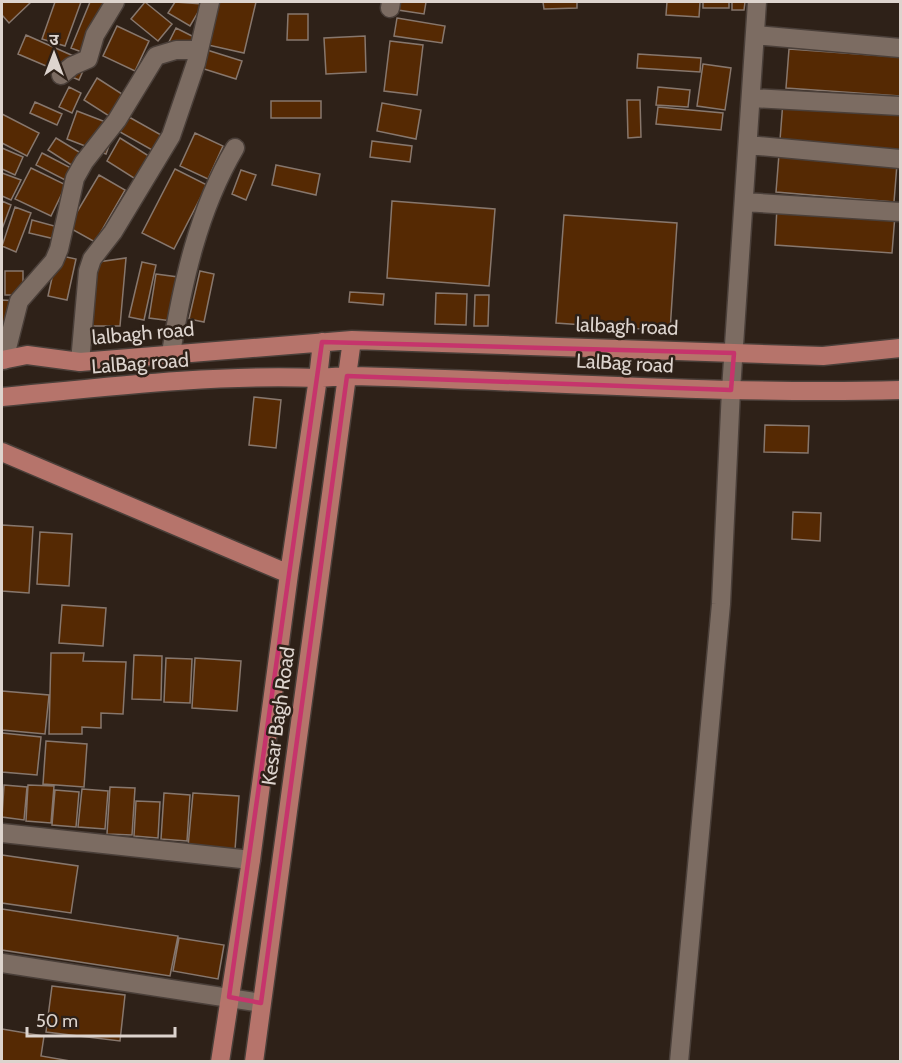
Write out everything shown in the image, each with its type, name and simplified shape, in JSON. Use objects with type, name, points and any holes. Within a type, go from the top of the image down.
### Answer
[{"type":"main road","name":"lalbagh road","points":[[3,360],[27,356],[80,362],[352,340],[823,356],[900,348]]},
{"type":"main road","name":"Kesar Bagh Road","points":[[254,1062],[352,340]]},
{"type":"main road","name":"Kesar Bagh Road","points":[[220,1062],[251,860],[322,342]]},
{"type":"main road","name":"LalBag road","points":[[2,397],[151,383],[277,376],[464,378],[731,390],[900,390]]},
{"type":"main road","points":[[2,452],[289,574]]},
{"type":"street","points":[[61,75],[72,66],[88,59],[95,35],[115,2]]},
{"type":"street","points":[[80,362],[90,265],[171,136],[199,50],[210,2]]},
{"type":"street","points":[[679,1062],[722,603],[731,390],[757,2]]},
{"type":"street","points":[[755,35],[900,48]]},
{"type":"street","points":[[3,360],[18,301],[57,255],[68,200],[84,162],[117,120],[156,56],[176,50],[199,50]]},
{"type":"street","points":[[751,98],[900,106]]},
{"type":"street","points":[[748,145],[900,159]]},
{"type":"street","points":[[171,353],[180,296],[199,229],[215,182],[235,148]]},
{"type":"street","points":[[744,202],[900,213]]},
{"type":"street","points":[[2,833],[251,860]]},
{"type":"street","points":[[2,963],[162,990],[229,997],[261,1004]]},
{"type":"highlighted area","points":[[322,342],[734,353],[731,390],[347,376],[261,1003],[229,997]]},
{"type":"building","points":[[2,2],[31,2],[9,23],[2,15]]},
{"type":"building","points":[[55,2],[81,2],[65,46],[42,39]]},
{"type":"building","points":[[90,2],[117,2],[95,57],[71,48]]},
{"type":"building","points":[[145,2],[172,24],[158,41],[131,19]]},
{"type":"building","points":[[175,2],[203,4],[190,26],[168,13]]},
{"type":"building","points":[[217,2],[256,2],[244,53],[208,45]]},
{"type":"building","points":[[399,2],[426,2],[424,14],[398,10]]},
{"type":"building","points":[[543,2],[577,2],[577,8],[544,9]]},
{"type":"building","points":[[667,2],[700,2],[699,17],[666,15]]},
{"type":"building","points":[[703,2],[729,2],[729,8],[703,8]]},
{"type":"building","points":[[732,2],[745,2],[744,10],[732,10]]},
{"type":"building","points":[[288,14],[308,14],[308,40],[287,40]]},
{"type":"building","points":[[397,18],[445,26],[442,43],[394,36]]},
{"type":"building","points":[[117,26],[149,41],[135,71],[103,56]]},
{"type":"building","points":[[176,28],[200,40],[167,46]]},
{"type":"building","points":[[26,35],[87,62],[79,80],[18,54]]},
{"type":"building","points":[[365,36],[366,72],[326,74],[324,38]]},
{"type":"building","points":[[390,41],[423,45],[417,95],[384,91]]},
{"type":"building","points":[[789,49],[900,57],[900,96],[786,88]]},
{"type":"building","points":[[207,50],[242,61],[236,79],[201,68]]},
{"type":"building","points":[[638,54],[701,58],[700,72],[637,68]]},
{"type":"building","points":[[703,64],[731,68],[725,110],[697,106]]},
{"type":"building","points":[[97,78],[122,94],[109,116],[84,100]]},
{"type":"building","points":[[69,87],[81,93],[72,113],[59,107]]},
{"type":"building","points":[[658,87],[690,90],[688,107],[656,105]]},
{"type":"building","points":[[627,100],[640,100],[641,137],[628,138]]},
{"type":"building","points":[[271,101],[321,101],[321,118],[271,118]]},
{"type":"building","points":[[783,101],[900,111],[900,150],[780,140]]},
{"type":"building","points":[[35,102],[62,114],[57,125],[30,113]]},
{"type":"building","points":[[382,103],[421,110],[416,139],[377,131]]},
{"type":"building","points":[[658,107],[723,113],[721,130],[656,124]]},
{"type":"building","points":[[77,111],[116,126],[106,154],[67,139]]},
{"type":"building","points":[[2,114],[39,133],[27,156],[2,143]]},
{"type":"building","points":[[129,117],[170,140],[161,155],[120,132]]},
{"type":"building","points":[[195,133],[223,146],[208,179],[180,166]]},
{"type":"building","points":[[56,138],[84,155],[76,168],[48,150]]},
{"type":"building","points":[[120,138],[152,158],[137,180],[107,161]]},
{"type":"building","points":[[372,141],[412,146],[410,162],[370,157]]},
{"type":"building","points":[[2,148],[23,157],[15,175],[2,169]]},
{"type":"building","points":[[42,153],[75,170],[69,182],[36,165]]},
{"type":"building","points":[[779,154],[897,164],[894,202],[776,192]]},
{"type":"building","points":[[276,165],[320,174],[316,195],[272,185]]},
{"type":"building","points":[[31,168],[66,185],[51,216],[15,199]]},
{"type":"building","points":[[175,169],[207,185],[174,249],[142,233]]},
{"type":"building","points":[[241,170],[256,175],[246,200],[232,194]]},
{"type":"building","points":[[2,173],[21,180],[11,200],[2,196]]},
{"type":"building","points":[[99,175],[125,190],[95,242],[68,227]]},
{"type":"building","points":[[2,201],[11,205],[2,229]]},
{"type":"building","points":[[392,201],[495,209],[489,286],[387,278]]},
{"type":"building","points":[[15,207],[31,213],[16,252],[2,246]]},
{"type":"building","points":[[777,207],[895,215],[892,253],[775,245]]},
{"type":"building","points":[[564,215],[677,223],[670,331],[556,323]]},
{"type":"building","points":[[32,220],[58,227],[55,239],[29,233]]},
{"type":"building","points":[[57,255],[76,259],[67,300],[48,296]]},
{"type":"building","points":[[126,258],[120,326],[91,326],[98,262]]},
{"type":"building","points":[[142,262],[156,265],[144,320],[129,317]]},
{"type":"building","points":[[5,271],[23,271],[23,295],[5,295]]},
{"type":"building","points":[[200,271],[214,274],[204,322],[189,319]]},
{"type":"building","points":[[156,274],[178,277],[172,321],[149,318]]},
{"type":"building","points":[[350,292],[384,294],[383,305],[349,302]]},
{"type":"building","points":[[436,293],[467,294],[466,325],[435,324]]},
{"type":"building","points":[[475,295],[489,295],[488,326],[474,326]]},
{"type":"building","points":[[2,300],[18,301],[17,326],[2,326]]},
{"type":"building","points":[[254,397],[281,400],[276,448],[249,445]]},
{"type":"building","points":[[765,425],[809,426],[808,453],[764,452]]},
{"type":"building","points":[[793,512],[821,513],[820,541],[792,539]]},
{"type":"building","points":[[2,525],[33,527],[29,593],[2,591]]},
{"type":"building","points":[[40,532],[72,534],[69,586],[37,584]]},
{"type":"building","points":[[62,605],[106,608],[103,646],[59,643]]},
{"type":"building","points":[[51,653],[84,653],[83,661],[126,662],[123,714],[101,713],[101,728],[82,727],[82,734],[49,734]]},
{"type":"building","points":[[134,655],[162,656],[161,700],[132,699]]},
{"type":"building","points":[[166,658],[192,659],[190,703],[164,702]]},
{"type":"building","points":[[195,658],[241,661],[237,711],[192,708]]},
{"type":"building","points":[[2,691],[49,695],[45,734],[2,730]]},
{"type":"building","points":[[2,733],[41,737],[37,775],[2,772]]},
{"type":"building","points":[[46,741],[87,744],[84,787],[43,784]]},
{"type":"building","points":[[4,785],[27,787],[24,820],[2,817]]},
{"type":"building","points":[[28,785],[54,786],[51,823],[26,821]]},
{"type":"building","points":[[110,787],[135,788],[132,835],[107,834]]},
{"type":"building","points":[[82,789],[108,791],[105,829],[78,827]]},
{"type":"building","points":[[55,790],[79,792],[76,827],[52,825]]},
{"type":"building","points":[[164,793],[190,795],[187,841],[161,839]]},
{"type":"building","points":[[193,793],[239,796],[235,850],[188,847]]},
{"type":"building","points":[[136,801],[160,802],[158,838],[134,836]]},
{"type":"building","points":[[2,855],[78,866],[71,913],[2,903]]},
{"type":"building","points":[[2,909],[178,936],[170,976],[2,950]]},
{"type":"building","points":[[179,938],[224,945],[218,979],[173,971]]},
{"type":"building","points":[[52,986],[125,995],[120,1041],[46,1032]]},
{"type":"building","points":[[2,1029],[44,1036],[41,1056],[76,1062],[2,1062]]}]
